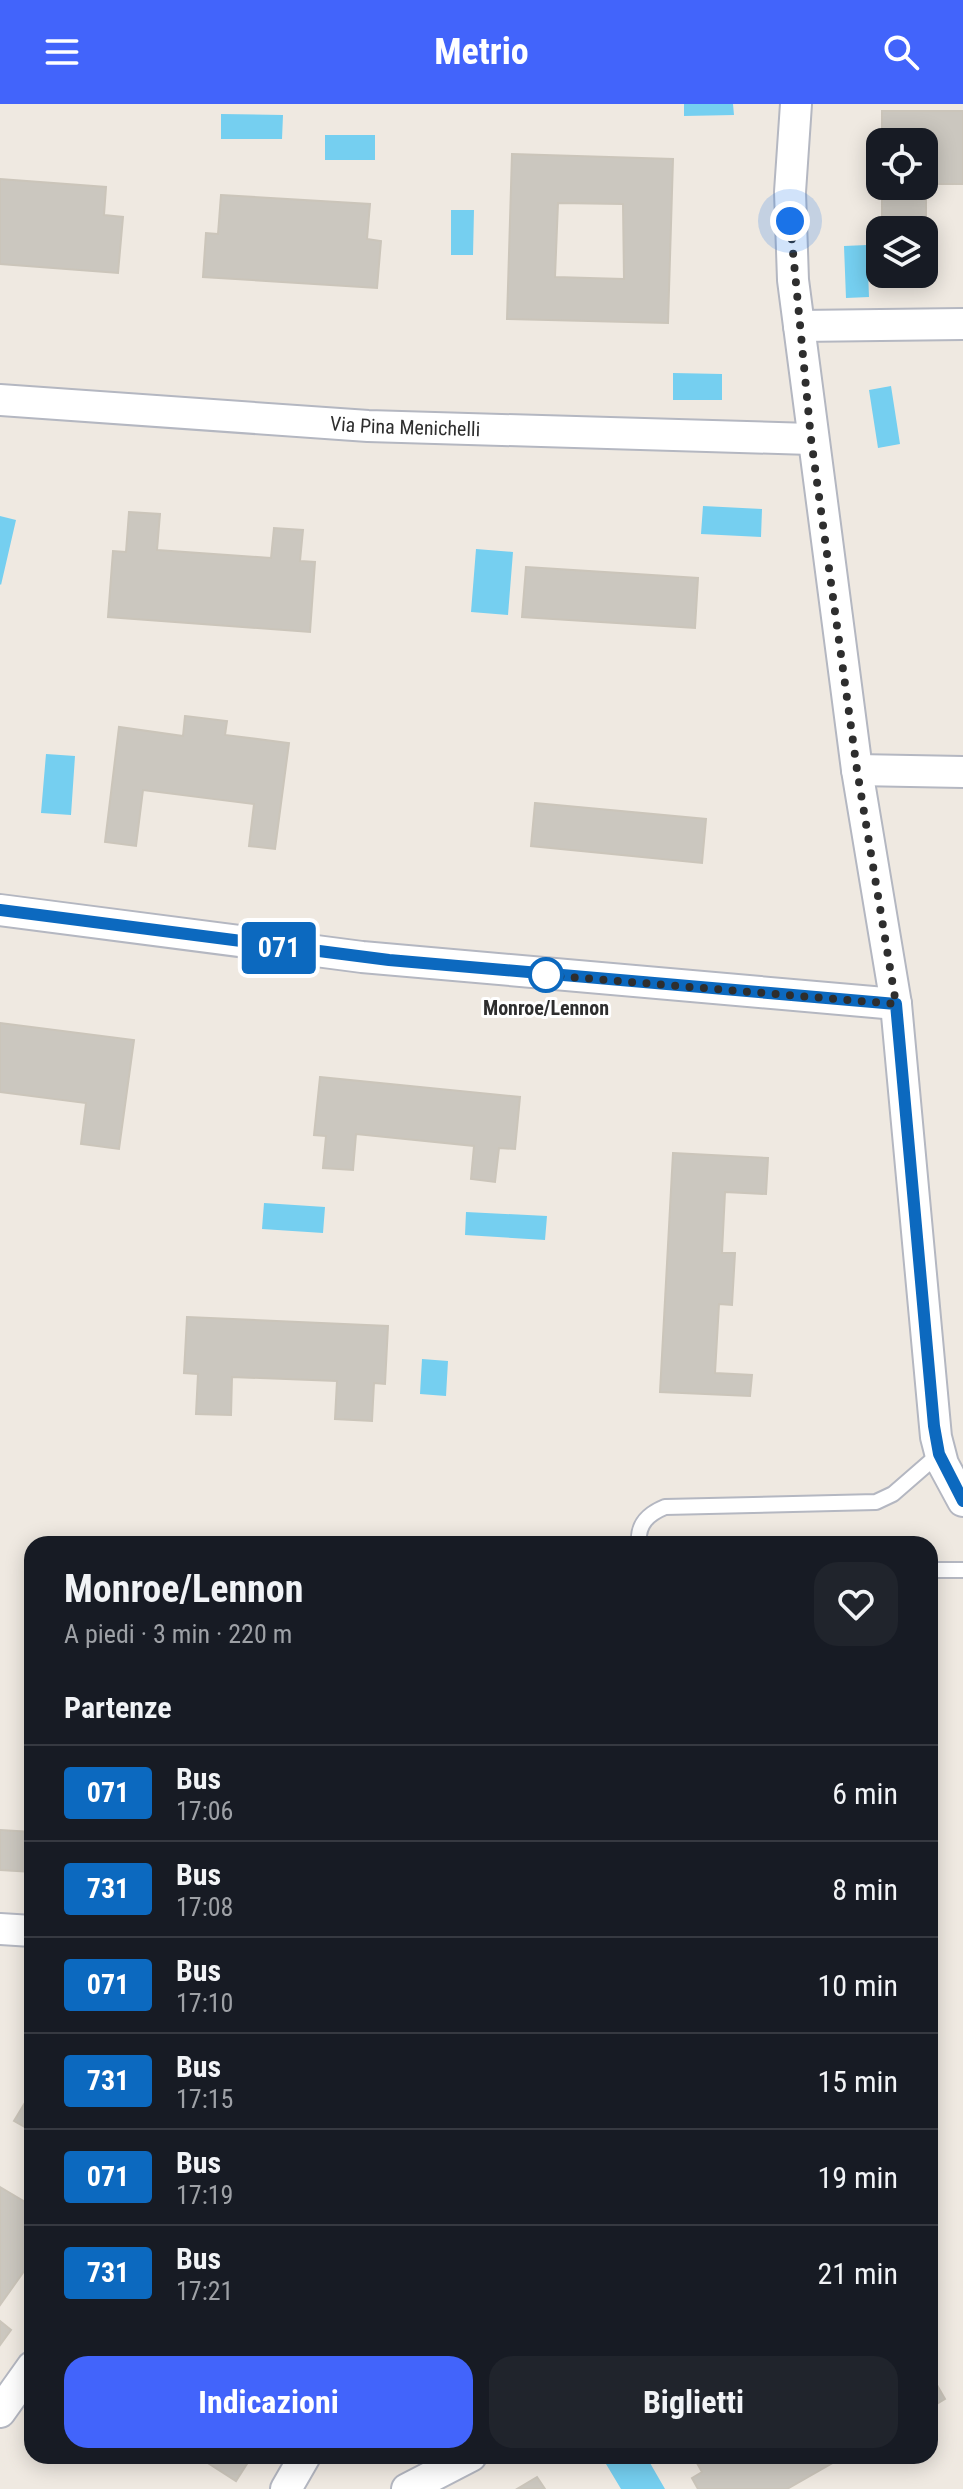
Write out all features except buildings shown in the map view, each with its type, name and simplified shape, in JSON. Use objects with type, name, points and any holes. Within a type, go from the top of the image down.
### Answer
[{"type":"street","points":[[796,104],[790,221],[811,439],[857,770],[896,1004],[939,1454],[963,1501]]},
{"type":"street","points":[[799,326],[963,324]]},
{"type":"street","name":"Via Pina Menichelli","points":[[0,400],[368,426],[811,439]]},
{"type":"street","points":[[857,770],[963,772]]},
{"type":"street","points":[[0,910],[378,959],[896,1004]]},
{"type":"street","points":[[0,1929],[24,1930]]},
{"type":"street","points":[[0,2412],[24,2378]]},
{"type":"street","points":[[286,2489],[300,2464]]},
{"type":"street","points":[[407,2489],[455,2464]]},
{"type":"lane","points":[[640,1536],[646,1518],[665,1507],[876,1502],[893,1494],[939,1454]]},
{"type":"lane","points":[[938,1570],[963,1570]]},
{"type":"water","points":[[684,104],[733,104],[734,115],[684,116]]},
{"type":"water","points":[[221,114],[283,115],[282,139],[221,139]]},
{"type":"water","points":[[325,135],[375,135],[375,160],[325,160]]},
{"type":"water","points":[[451,210],[474,210],[473,255],[451,255]]},
{"type":"water","points":[[866,245],[866,288],[869,288],[869,297],[846,298],[844,246]]},
{"type":"water","points":[[673,373],[722,374],[722,400],[673,400]]},
{"type":"water","points":[[891,386],[900,444],[878,448],[869,390]]},
{"type":"water","points":[[703,506],[762,509],[761,537],[701,534]]},
{"type":"water","points":[[0,516],[16,520],[1,585],[0,584]]},
{"type":"water","points":[[476,549],[513,552],[508,615],[471,612]]},
{"type":"water","points":[[46,754],[75,756],[71,815],[41,813]]},
{"type":"water","points":[[264,1203],[325,1207],[323,1233],[262,1229]]},
{"type":"water","points":[[466,1212],[547,1216],[545,1240],[465,1235]]},
{"type":"water","points":[[422,1359],[448,1361],[446,1396],[420,1394]]},
{"type":"water","points":[[606,2464],[651,2464],[665,2489],[621,2489]]},
{"type":"bus line","name":"071","points":[[0,910],[256,945],[472,969],[896,1004],[934,1426],[939,1454],[963,1501]]},
{"type":"place","name":"Monroe/Lennon","points":[[546,975]]},
{"type":"route","points":[[546,975],[896,1004],[857,770],[811,439],[793,280],[790,221]]}]
